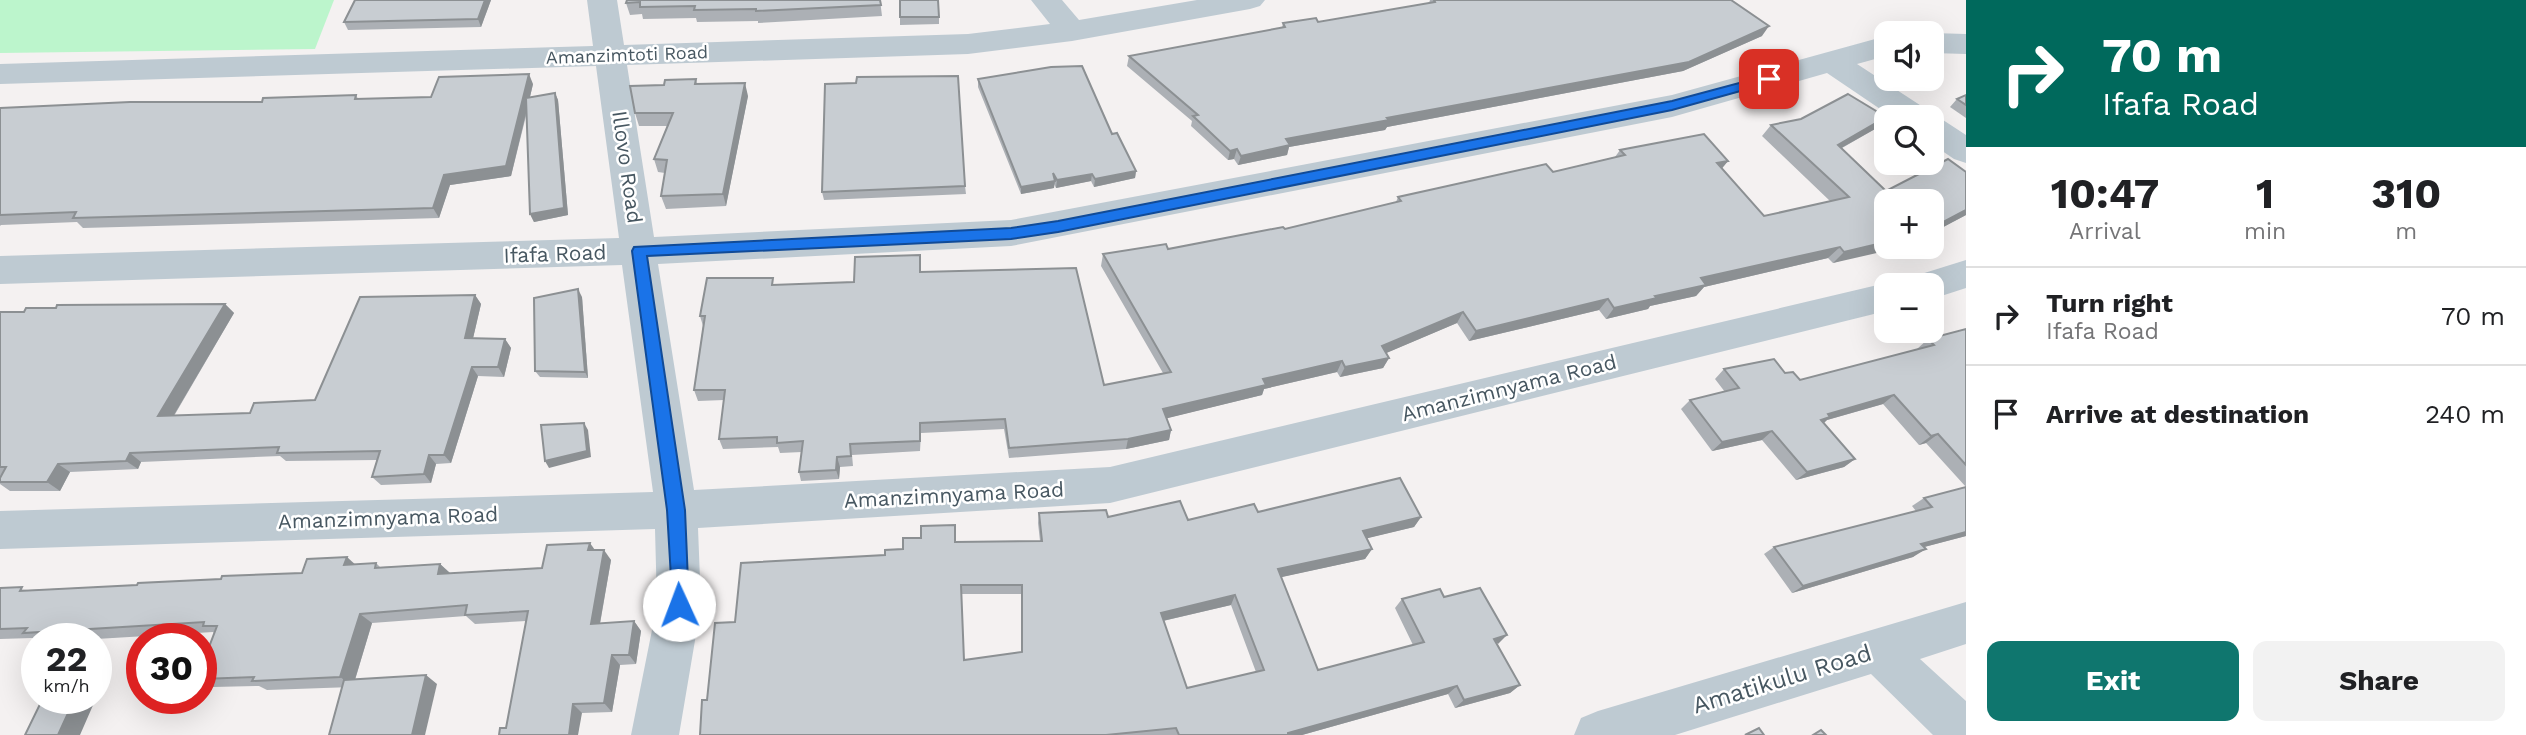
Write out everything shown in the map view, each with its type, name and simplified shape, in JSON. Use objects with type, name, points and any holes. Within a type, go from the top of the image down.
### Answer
[{"type":"street","name":"Illovo Road","points":[[602,0],[676,510],[679,605],[655,735]]},
{"type":"street","points":[[1046,0],[1072,31]]},
{"type":"street","name":"Amanzimtoti Road","points":[[0,74],[968,44],[1072,31],[1250,0]]},
{"type":"street","points":[[1944,43],[1966,44]]},
{"type":"street","name":"Ifafa Road","points":[[0,270],[639,251],[1011,233],[1672,106],[1874,49]]},
{"type":"street","points":[[1829,60],[1897,105]]},
{"type":"street","points":[[1944,136],[1966,151]]},
{"type":"street","points":[[1944,281],[1966,274]]},
{"type":"street","name":"Amanzimnyama Road","points":[[0,530],[676,510],[1063,490],[1110,485],[1874,300]]},
{"type":"street","name":"Amatikulu Road","points":[[1598,735],[1966,624]]},
{"type":"street","points":[[1877,649],[1966,733]]},
{"type":"green space","points":[[0,0],[334,0],[315,49],[0,53]]},
{"type":"building","points":[[355,0],[485,0],[478,19],[344,22]]},
{"type":"building","points":[[627,0],[880,0],[881,5],[756,11],[694,10],[695,6],[640,7],[640,2],[626,3]]},
{"type":"building","points":[[900,0],[938,0],[939,17],[900,17]]},
{"type":"building","points":[[1434,0],[1731,0],[1769,26],[1689,62],[1286,139],[1290,145],[1241,156],[1237,149],[1230,151],[1193,116],[1198,115],[1129,56],[1285,27],[1283,23],[1316,18],[1318,22],[1435,2]]},
{"type":"building","points":[[1082,66],[1112,134],[1117,133],[1136,171],[1095,179],[1092,174],[1057,180],[1053,173],[1055,181],[1021,187],[978,79],[1051,67]]},
{"type":"building","points":[[529,74],[506,166],[444,175],[433,208],[73,218],[76,212],[0,215],[0,108],[130,102],[262,102],[263,98],[356,95],[355,99],[431,97],[439,77]]},
{"type":"building","points":[[958,76],[965,186],[822,192],[825,84],[856,83],[857,77]]},
{"type":"building","points":[[696,79],[695,84],[745,83],[723,194],[661,196],[667,160],[654,159],[673,113],[635,113],[630,86],[664,85],[665,80]]},
{"type":"building","points":[[555,93],[564,208],[530,214],[526,98]]},
{"type":"building","points":[[1848,94],[1874,110],[1874,124],[1838,145],[1884,189],[1874,189],[1874,245],[1844,252],[1840,247],[1701,278],[1706,285],[1614,308],[1608,299],[1476,331],[1463,312],[1382,346],[1389,358],[1345,367],[1342,361],[1263,379],[1266,385],[1163,409],[1171,430],[1128,439],[1009,448],[1005,419],[920,423],[920,441],[850,444],[851,456],[837,457],[836,470],[799,472],[803,441],[777,443],[777,437],[719,439],[725,390],[694,390],[705,316],[700,316],[707,278],[773,278],[772,285],[854,282],[855,257],[920,255],[920,272],[1076,268],[1104,385],[1171,372],[1103,254],[1166,244],[1168,249],[1283,227],[1285,229],[1401,201],[1398,197],[1546,164],[1553,172],[1625,155],[1620,150],[1704,134],[1728,161],[1717,163],[1764,216],[1849,197],[1771,125],[1801,119]]},
{"type":"building","points":[[1966,95],[1966,105],[1957,99]]},
{"type":"building","points":[[1948,159],[1966,172],[1966,210],[1944,222],[1944,189],[1890,189],[1917,175],[1944,175],[1944,161]]},
{"type":"building","points":[[578,289],[585,372],[535,371],[534,298]]},
{"type":"building","points":[[475,295],[465,338],[505,339],[498,367],[472,367],[444,455],[429,455],[424,474],[372,477],[380,451],[277,453],[279,447],[130,453],[126,461],[58,464],[47,482],[0,482],[6,467],[0,467],[0,312],[24,312],[26,308],[56,308],[57,305],[225,304],[158,416],[250,413],[254,403],[315,400],[360,297]]},
{"type":"building","points":[[1966,329],[1966,465],[1938,434],[1931,436],[1894,395],[1828,414],[1830,417],[1821,420],[1855,459],[1807,472],[1772,431],[1722,442],[1690,400],[1739,388],[1724,369],[1774,359],[1785,373],[1793,372],[1800,380],[1934,345],[1932,343],[1944,343],[1944,335]]},
{"type":"building","points":[[584,423],[587,451],[545,461],[541,425]]},
{"type":"building","points":[[1400,478],[1421,517],[1363,531],[1372,549],[1278,569],[1318,670],[1424,642],[1402,599],[1440,589],[1444,597],[1480,588],[1507,635],[1494,639],[1520,685],[1464,700],[1457,686],[1288,735],[1179,735],[1176,728],[1106,735],[700,735],[702,700],[707,700],[715,623],[735,622],[741,563],[885,555],[885,550],[903,549],[903,538],[921,538],[921,526],[955,525],[955,542],[1042,541],[1039,513],[1106,510],[1108,517],[1180,501],[1188,520],[1254,504],[1258,512]],"holes":[[[961,585],[1022,585],[1022,652],[964,660]],[[1235,595],[1264,670],[1187,688],[1161,613]]]},
{"type":"building","points":[[1966,487],[1966,532],[1921,544],[1926,549],[1803,586],[1774,547],[1932,507],[1924,498]]},
{"type":"building","points":[[590,543],[588,550],[604,550],[591,624],[634,621],[629,655],[612,655],[604,703],[573,704],[569,735],[499,735],[500,728],[506,728],[528,611],[465,615],[467,605],[360,614],[340,677],[252,681],[254,677],[217,678],[217,623],[126,623],[126,627],[112,628],[112,623],[21,623],[21,628],[0,629],[0,588],[22,587],[20,591],[221,579],[222,576],[302,573],[307,559],[347,557],[344,565],[376,563],[375,568],[440,564],[438,574],[542,568],[547,545]]},
{"type":"building","points":[[426,675],[412,735],[329,735],[344,680]]},
{"type":"building","points":[[35,714],[68,714],[58,735],[25,735]]},
{"type":"building","points":[[1759,728],[1764,735],[1745,735]]},
{"type":"building","points":[[1821,730],[1826,735],[1813,735]]},
{"type":"route","points":[[679,605],[676,510],[639,251],[1011,233],[1058,226],[1672,106],[1769,79]]}]
